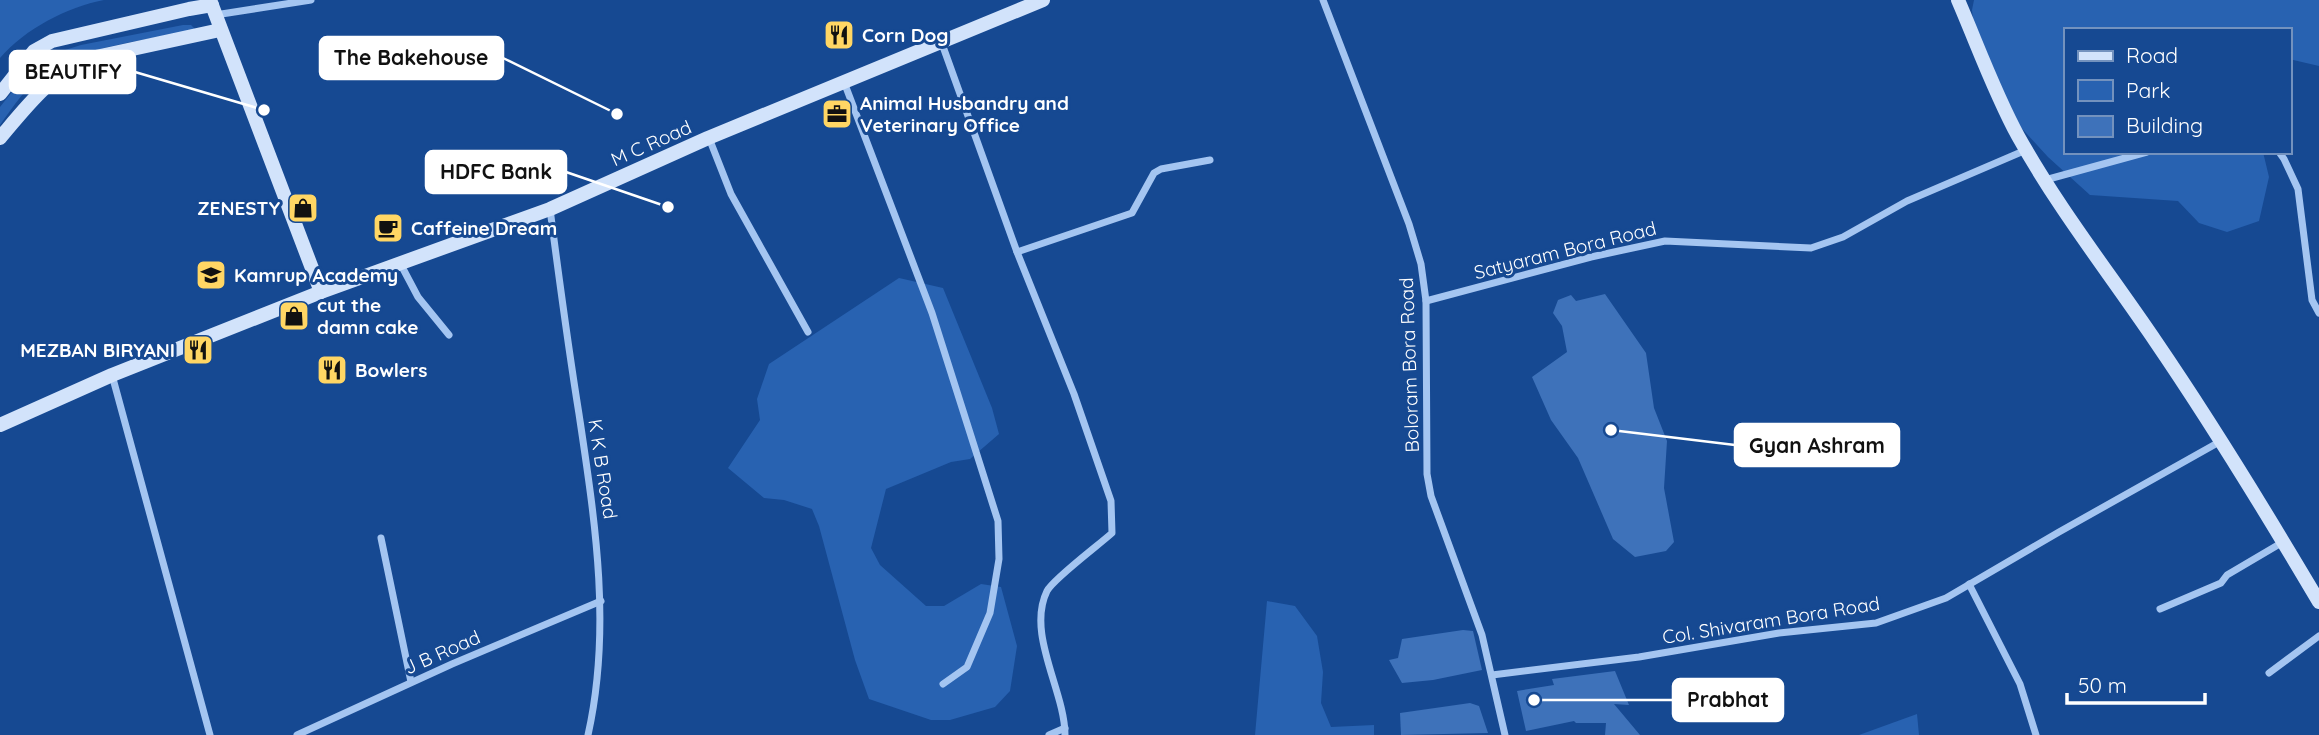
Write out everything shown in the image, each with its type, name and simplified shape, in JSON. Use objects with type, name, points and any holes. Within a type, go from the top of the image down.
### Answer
[{"type":"street","points":[[0,94],[34,51],[52,41],[189,9],[311,0]]},
{"type":"street","name":"M C Road","points":[[0,425],[112,374],[320,292],[550,209],[708,138],[1043,0]]},
{"type":"street","name":"Boloram Bora Road","points":[[1323,0],[1416,244],[1421,264],[1426,301],[1427,474],[1431,496],[1482,635],[1505,735]]},
{"type":"street","points":[[1958,0],[2026,150],[2157,342],[2319,602]]},
{"type":"street","points":[[212,7],[320,292]]},
{"type":"street","points":[[0,138],[35,96],[77,64],[91,58],[220,30]]},
{"type":"street","points":[[941,41],[1017,252],[1074,394],[1111,501],[1112,533],[1048,589],[1040,613],[1045,650],[1065,731],[1049,735]]},
{"type":"street","points":[[844,82],[932,313],[998,521],[999,559],[990,613],[967,667],[943,684]]},
{"type":"street","points":[[708,138],[731,194],[808,332]]},
{"type":"street","name":"Satyaram Bora Road","points":[[1426,301],[1665,240],[1811,248],[1843,237],[1907,201],[2026,150]]},
{"type":"street","points":[[2044,180],[2140,154]]},
{"type":"street","points":[[2280,154],[2298,189],[2312,300],[2319,313]]},
{"type":"street","points":[[1017,252],[1132,213],[1154,173],[1161,169],[1210,160]]},
{"type":"street","name":"K K B Road","points":[[550,209],[596,528],[601,601],[600,666],[588,735]]},
{"type":"street","points":[[400,263],[418,297],[449,335]]},
{"type":"street","points":[[112,374],[210,735]]},
{"type":"street","name":"Col. Shivaram Bora Road","points":[[1492,675],[1639,657],[1779,633],[1875,623],[1947,598],[2221,441]]},
{"type":"street","points":[[381,538],[411,682]]},
{"type":"street","points":[[2160,609],[2221,583],[2227,575],[2284,542]]},
{"type":"street","points":[[1969,584],[2020,684],[2036,735]]},
{"type":"street","name":"J B Road","points":[[297,735],[411,682],[601,601]]},
{"type":"street","points":[[2269,673],[2319,636]]},
{"type":"green space","points":[[0,0],[104,0],[76,8],[48,21],[10,47],[0,58]]},
{"type":"green space","points":[[1974,0],[2319,0],[2319,66],[2291,59],[2291,28],[2064,28],[2064,154],[2263,154],[2269,177],[2259,221],[2227,232],[2199,223],[2178,201],[2090,195],[2048,157],[2003,108],[1974,28]]},
{"type":"green space","points":[[191,25],[196,30],[118,45],[61,63],[33,83],[0,125],[0,107],[30,69],[49,55],[81,45]]},
{"type":"green space","points":[[899,278],[943,288],[992,408],[999,434],[970,459],[951,462],[886,489],[871,548],[880,565],[926,606],[944,606],[981,584],[1001,587],[1017,646],[1010,691],[995,707],[950,720],[931,720],[869,699],[855,660],[812,509],[784,500],[764,498],[728,468],[760,420],[757,399],[769,364]]},
{"type":"green space","points":[[1267,601],[1295,606],[1317,636],[1323,672],[1321,703],[1331,727],[1374,725],[1374,735],[1255,735]]},
{"type":"green space","points":[[1917,714],[1919,735],[1859,735]]},
{"type":"building","points":[[1605,294],[1646,353],[1654,408],[1667,441],[1664,488],[1674,542],[1666,551],[1635,557],[1613,539],[1578,458],[1551,420],[1532,377],[1567,352],[1562,326],[1553,313],[1558,300],[1571,295],[1576,301]]},
{"type":"building","points":[[1463,630],[1473,631],[1482,670],[1402,683],[1389,660],[1398,658],[1402,639]]},
{"type":"building","points":[[1615,671],[1629,705],[1614,704],[1640,735],[1605,735],[1606,723],[1574,721],[1526,731],[1517,691],[1554,685],[1552,679]]},
{"type":"building","points":[[1470,703],[1479,706],[1488,733],[1401,735],[1400,713]]},
{"type":"place","name":"Corn Dog","points":[[839,35]]},
{"type":"place","name":"BEAUTIFY","points":[[264,110]]},
{"type":"place","name":"The Bakehouse","points":[[617,114]]},
{"type":"place","name":"Animal Husbandry and Veterinary Office","points":[[837,114]]},
{"type":"place","name":"HDFC Bank","points":[[668,207]]},
{"type":"place","name":"ZENESTY","points":[[303,208]]},
{"type":"place","name":"Caffeine Dream","points":[[388,228]]},
{"type":"place","name":"Kamrup Academy","points":[[211,275]]},
{"type":"place","name":"cut the damn cake","points":[[294,316]]},
{"type":"place","name":"MEZBAN BIRYANI","points":[[198,350]]},
{"type":"place","name":"Bowlers","points":[[332,370]]},
{"type":"place","name":"Gyan Ashram","points":[[1611,430]]},
{"type":"place","name":"Prabhat","points":[[1534,700]]}]
